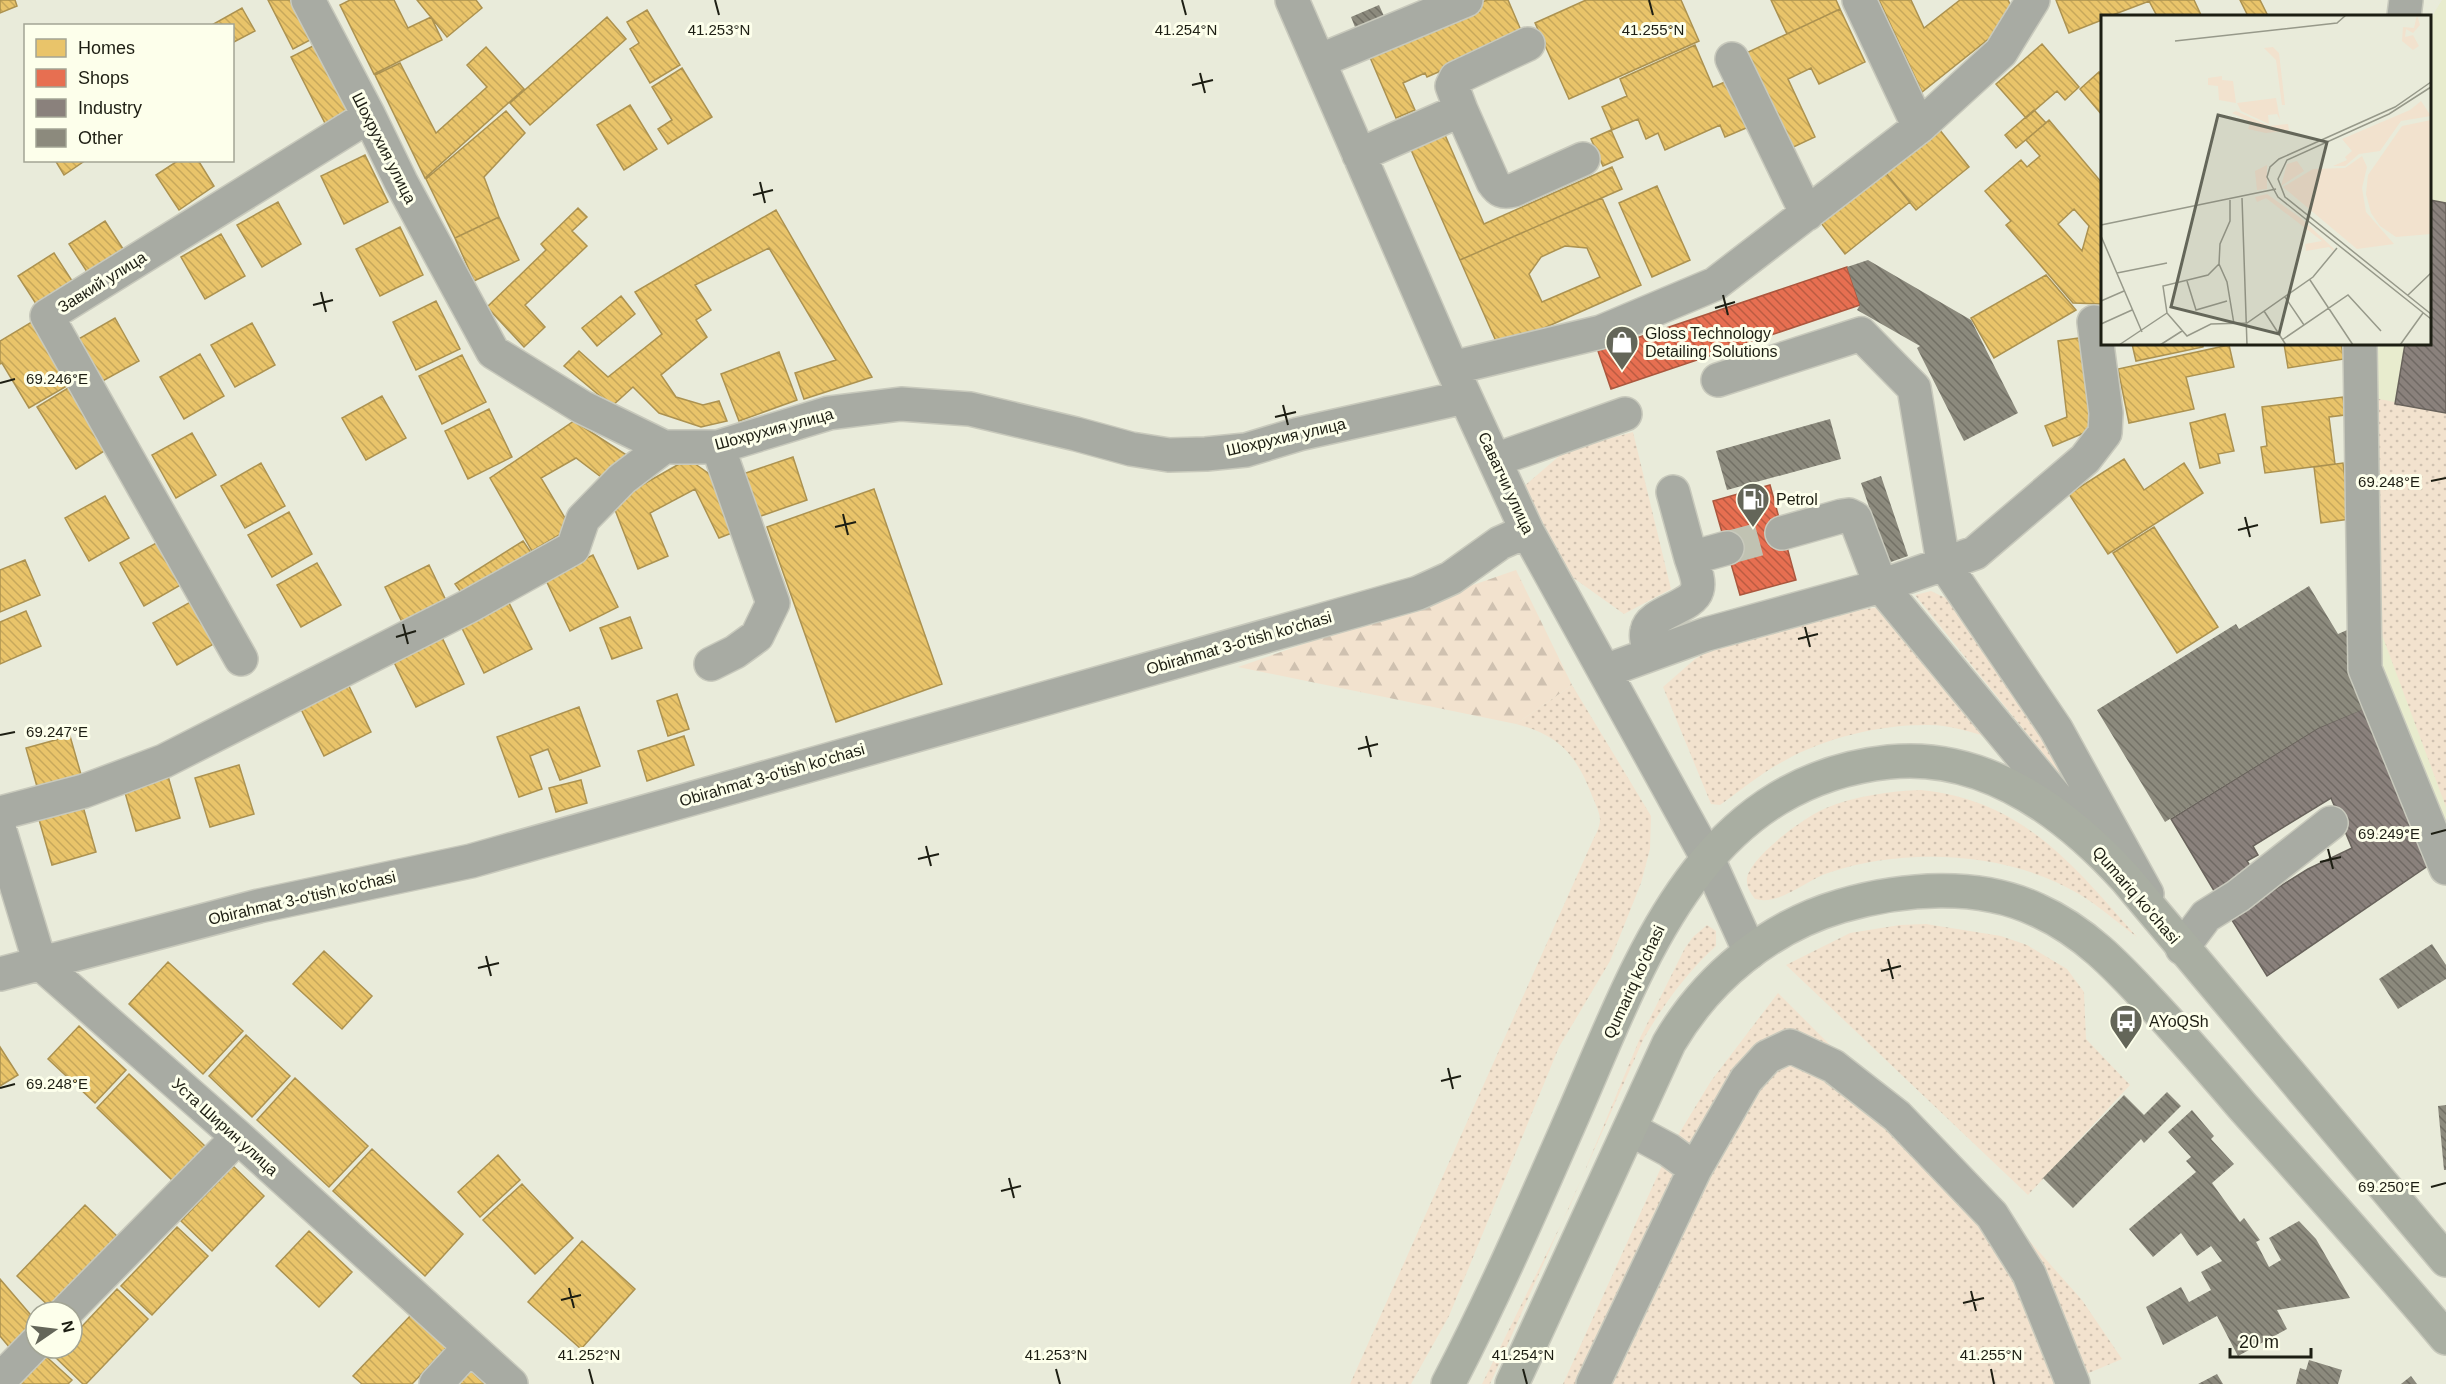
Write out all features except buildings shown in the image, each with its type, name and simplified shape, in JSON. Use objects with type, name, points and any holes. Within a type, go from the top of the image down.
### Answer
[{"type":"main road","name":"Qumariq ko'chasi","points":[[1448,1384],[1501,1275],[1642,959],[1665,917],[1708,859],[1752,816],[1807,784],[1828,775],[1872,764],[1916,761],[1961,766],[2014,788],[2060,817],[2110,862],[2446,1260]]},
{"type":"main road","points":[[1512,1384],[1676,1031],[1725,974],[1773,936],[1815,915],[1860,901],[1907,893],[1956,892],[1988,895],[2020,903],[2063,923],[2111,960],[2166,1019],[2446,1338]]},
{"type":"street","name":"Шохрухия улица","points":[[308,0],[401,182],[493,352],[582,407],[664,447],[718,447],[829,413],[901,404],[970,409],[1131,449],[1169,455],[1246,450],[1299,434],[1459,382],[1601,332],[1715,284],[1920,127],[2001,52],[2033,0]]},
{"type":"street","name":"Саватчи улица","points":[[1292,0],[1459,382],[1527,531],[1708,859],[1750,952]]},
{"type":"street","points":[[1318,61],[1466,0]]},
{"type":"street","points":[[1859,0],[1920,127]]},
{"type":"street","points":[[2404,15],[2406,0]]},
{"type":"street","points":[[1528,44],[1456,78],[1452,86],[1493,182],[1498,190],[1506,192],[1514,190],[1583,159]]},
{"type":"street","points":[[1732,58],[1807,214]]},
{"type":"street","points":[[1359,155],[1461,110]]},
{"type":"street","name":"Завкий улица","points":[[241,658],[47,316],[369,116]]},
{"type":"street","points":[[1605,671],[1707,634],[1881,586],[1943,562],[1975,553],[2085,459],[2104,433],[2106,413],[2094,322]]},
{"type":"street","points":[[1718,380],[1861,333],[1914,388],[1943,562],[2056,729],[2175,939],[2206,915],[2238,896],[2331,823]]},
{"type":"street","points":[[2360,345],[2365,669],[2446,868]]},
{"type":"street","points":[[1495,460],[1625,414]]},
{"type":"street","points":[[0,813],[84,791],[164,761],[479,600],[573,548],[583,519],[622,479],[664,447]]},
{"type":"street","points":[[711,664],[735,652],[757,636],[773,603],[718,447]]},
{"type":"street","points":[[1651,654],[1646,633],[1649,625],[1695,595],[1698,588],[1673,492]]},
{"type":"street","points":[[1782,533],[1842,516],[1849,515],[1855,518],[1881,586],[2110,862]]},
{"type":"street","name":"Obirahmat 3-o'tish ko'chasi","points":[[0,974],[259,906],[471,861],[1418,593],[1451,578],[1500,543],[1527,531]]},
{"type":"street","points":[[1691,558],[1726,548]]},
{"type":"street","points":[[0,831],[40,963]]},
{"type":"street","name":"Уста Ширин улица","points":[[40,963],[238,1137],[511,1384]]},
{"type":"street","points":[[1593,1384],[1695,1169],[1746,1080],[1767,1057],[1790,1046],[1833,1066],[1897,1116],[1992,1215],[2029,1274],[2073,1384]]},
{"type":"street","points":[[1630,1129],[1669,1150],[1695,1169]]},
{"type":"street","points":[[78,1300],[238,1137]]},
{"type":"street","points":[[436,1384],[470,1347]]},
{"type":"street","points":[[0,1380],[24,1355]]},
{"type":"shaded area","points":[[2442,0],[2446,0],[2446,837],[2374,654],[2374,345],[2431,345],[2431,18]]},
{"type":"green space","points":[[2369,397],[2446,412],[2446,807],[2378,624]]},
{"type":"green space","points":[[1633,432],[1671,589],[1624,614],[1561,569],[1522,488],[1565,451]]},
{"type":"green space","points":[[1516,570],[1572,685],[1516,724],[1238,667]]},
{"type":"green space","points":[[1931,591],[1952,601],[2073,783],[2058,772],[1915,595]]},
{"type":"green space","points":[[1885,608],[1992,738],[1934,725],[1889,727],[1852,734],[1800,753],[1767,771],[1720,805],[1711,804],[1663,687],[1695,659],[1712,649],[1846,612]]},
{"type":"green space","points":[[1572,685],[1651,816],[1650,849],[1641,883],[1610,961],[1559,1047],[1449,1316],[1411,1384],[1350,1384],[1598,828],[1600,820],[1597,806],[1585,779],[1571,756],[1554,740],[1531,728],[1516,724]]},
{"type":"green space","points":[[1921,790],[1957,796],[1989,807],[2018,822],[2068,862],[2137,937],[2079,894],[2051,880],[2021,869],[1957,858],[1892,859],[1861,864],[1822,875],[1774,899],[1755,899],[1747,881],[1751,869],[1768,848],[1806,819],[1826,808],[1849,800],[1885,793]]},
{"type":"green space","points":[[1926,924],[2001,936],[2027,945],[2067,969],[2084,992],[2086,1039],[2130,1085],[2028,1195],[1786,965],[1850,933],[1900,925]]},
{"type":"green space","points":[[1707,925],[1716,931],[1716,946],[1677,989],[1644,1038],[1581,1179],[1640,1038],[1685,948],[1693,937]]},
{"type":"green space","points":[[1778,993],[1838,1053],[1911,1108],[2082,1300],[2122,1359],[2072,1380],[2073,1384],[1563,1384],[1669,1150],[1711,1081]]},
{"type":"green space","points":[[1562,1222],[1490,1384],[1482,1384]]},
{"type":"tunnel","points":[[1727,548],[1782,533]]},
{"type":"place","name":"Gloss Technology Detailing Solutions","points":[[1622,371]]},
{"type":"place","name":"Petrol","points":[[1753,528]]},
{"type":"place","name":"AYoQSh","points":[[2126,1050]]}]
